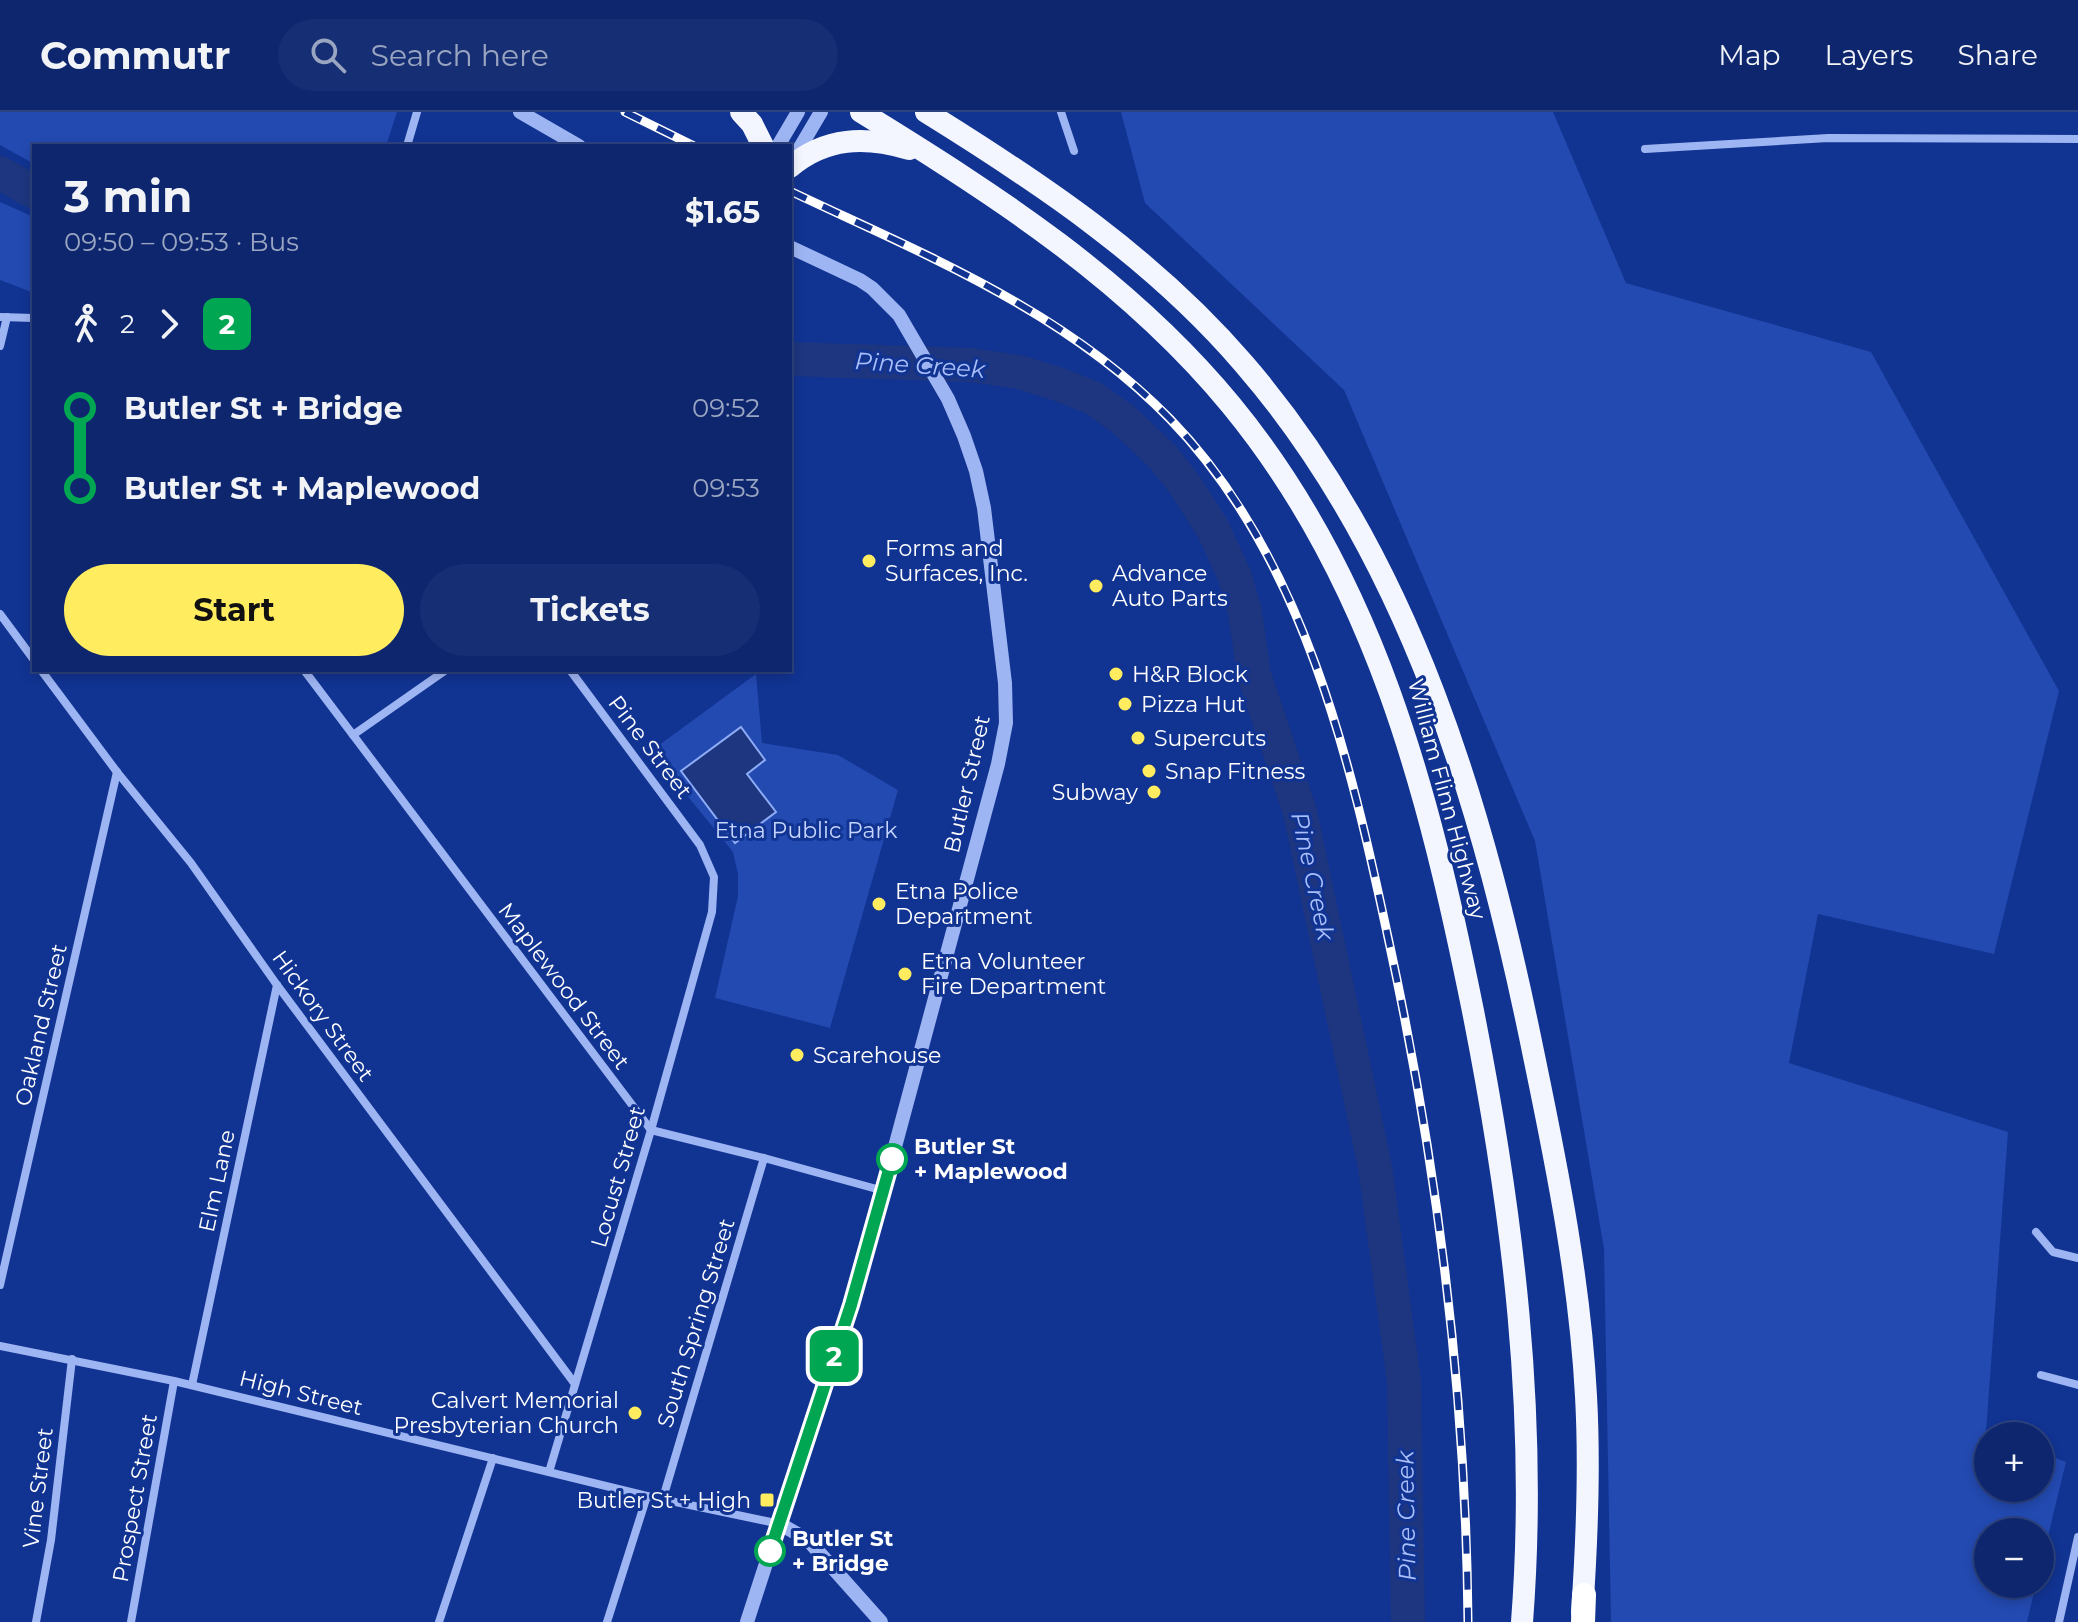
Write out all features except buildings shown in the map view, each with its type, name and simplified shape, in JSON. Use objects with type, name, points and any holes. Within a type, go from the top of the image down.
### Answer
[{"type":"highway","points":[[741,112],[752,124],[762,144]]},
{"type":"highway","name":"William Flinn Highway","points":[[861,112],[1050,235],[1121,291],[1215,386],[1246,423],[1304,508],[1345,581],[1376,649],[1410,749],[1446,886],[1499,1152],[1521,1325],[1527,1422],[1529,1512],[1522,1622]]},
{"type":"highway","name":"William Flinn Highway","points":[[926,112],[1039,183],[1085,217],[1163,281],[1218,334],[1272,398],[1318,462],[1361,533],[1396,604],[1441,712],[1482,842],[1526,1016],[1553,1150],[1578,1310],[1586,1396],[1588,1486],[1584,1595]]},
{"type":"highway","points":[[792,165],[815,149],[854,140],[900,147],[940,161]]},
{"type":"highway","points":[[1582,1622],[1584,1595]]},
{"type":"street","points":[[408,144],[417,112]]},
{"type":"street","points":[[520,112],[576,144]]},
{"type":"street","points":[[779,144],[798,112]]},
{"type":"street","points":[[792,163],[821,112]]},
{"type":"street","points":[[1061,112],[1074,151]]},
{"type":"street","points":[[1645,149],[1828,138],[2078,139]]},
{"type":"street","name":"Butler Street","points":[[747,1622],[845,1323],[884,1191],[998,764],[1006,723],[1005,683],[982,500],[970,450],[946,397],[899,315],[872,288],[792,248]]},
{"type":"street","points":[[0,346],[3,317],[32,318]]},
{"type":"street","points":[[0,614],[32,657]]},
{"type":"street","name":"Hickory Street","points":[[42,672],[117,772],[191,863],[277,985],[575,1384]]},
{"type":"street","name":"Maplewood Street","points":[[306,672],[651,1130]]},
{"type":"street","points":[[353,735],[443,672]]},
{"type":"street","name":"Pine Street","points":[[571,672],[700,845]]},
{"type":"street","name":"Oakland Street","points":[[0,1285],[117,772]]},
{"type":"street","name":"Locust Street","points":[[549,1472],[712,912],[714,877],[700,845]]},
{"type":"street","name":"Elm Lane","points":[[192,1385],[277,985]]},
{"type":"street","points":[[651,1130],[884,1191]]},
{"type":"street","name":"South Spring Street","points":[[663,1498],[764,1158]]},
{"type":"street","points":[[2036,1232],[2053,1252],[2078,1258]]},
{"type":"street","name":"High Street","points":[[0,1346],[192,1385],[647,1496],[780,1524]]},
{"type":"street","name":"Vine Street","points":[[36,1622],[51,1540],[72,1359]]},
{"type":"street","points":[[2041,1375],[2078,1385]]},
{"type":"street","name":"Prospect Street","points":[[131,1622],[174,1381]]},
{"type":"street","points":[[439,1622],[493,1458]]},
{"type":"street","points":[[607,1622],[647,1496]]},
{"type":"street","points":[[780,1524],[808,1540],[876,1619]]},
{"type":"street","points":[[2059,1622],[2078,1537]]},
{"type":"green space","points":[[0,112],[397,112],[387,144],[32,144],[32,163],[0,145]]},
{"type":"green space","points":[[1121,112],[1553,112],[1626,283],[1871,352],[2059,691],[1994,954],[1818,914],[1789,1063],[2008,1132],[1987,1422],[1974,1422],[1974,1502],[2054,1502],[2054,1457],[2066,1462],[2052,1518],[1974,1518],[1974,1598],[2033,1598],[2027,1622],[1611,1622],[1604,1249],[1535,841],[1344,390],[1145,203]]},
{"type":"green space","points":[[0,202],[32,216],[32,292],[0,280]]},
{"type":"green space","name":"Etna Public Park","points":[[756,674],[762,743],[838,755],[898,790],[830,1028],[715,998],[738,896],[738,874],[733,852],[651,751]]},
{"type":"shaded area","points":[[741,727],[765,760],[747,774],[776,812],[735,843],[681,771]]},
{"type":"waterway","name":"Pine Creek","points":[[0,173],[32,191]]},
{"type":"waterway","name":"Pine Creek","points":[[792,359],[971,365],[1019,372],[1093,398],[1124,420],[1163,457],[1213,529],[1235,577],[1245,612],[1254,675],[1300,812],[1375,1167],[1404,1381],[1408,1622]]},
{"type":"railway","points":[[625,112],[690,144]]},
{"type":"railway","points":[[792,192],[991,288],[1085,346],[1129,381],[1170,419],[1216,474],[1255,533],[1288,597],[1338,732],[1357,802],[1389,942],[1421,1110],[1435,1195],[1455,1365],[1462,1451],[1468,1622]]},
{"type":"bus line","name":"2","points":[[770,1551],[851,1305],[892,1159]]},
{"type":"place","name":"Forms and Surfaces, Inc.","points":[[869,561]]},
{"type":"place","name":"Advance Auto Parts","points":[[1096,586]]},
{"type":"place","name":"H&R Block","points":[[1116,674]]},
{"type":"place","name":"Pizza Hut","points":[[1125,704]]},
{"type":"place","name":"Supercuts","points":[[1138,738]]},
{"type":"place","name":"Snap Fitness","points":[[1149,771]]},
{"type":"place","name":"Subway","points":[[1154,792]]},
{"type":"place","name":"Etna Police Department","points":[[879,904]]},
{"type":"place","name":"Etna Volunteer Fire Department","points":[[905,974]]},
{"type":"place","name":"Scarehouse","points":[[797,1055]]},
{"type":"place","name":"Butler St + Maplewood","points":[[892,1159]]},
{"type":"place","name":"Calvert Memorial Presbyterian Church","points":[[635,1413]]},
{"type":"place","name":"Butler St + High","points":[[767,1500]]},
{"type":"place","name":"Butler St + Bridge","points":[[770,1551]]}]
